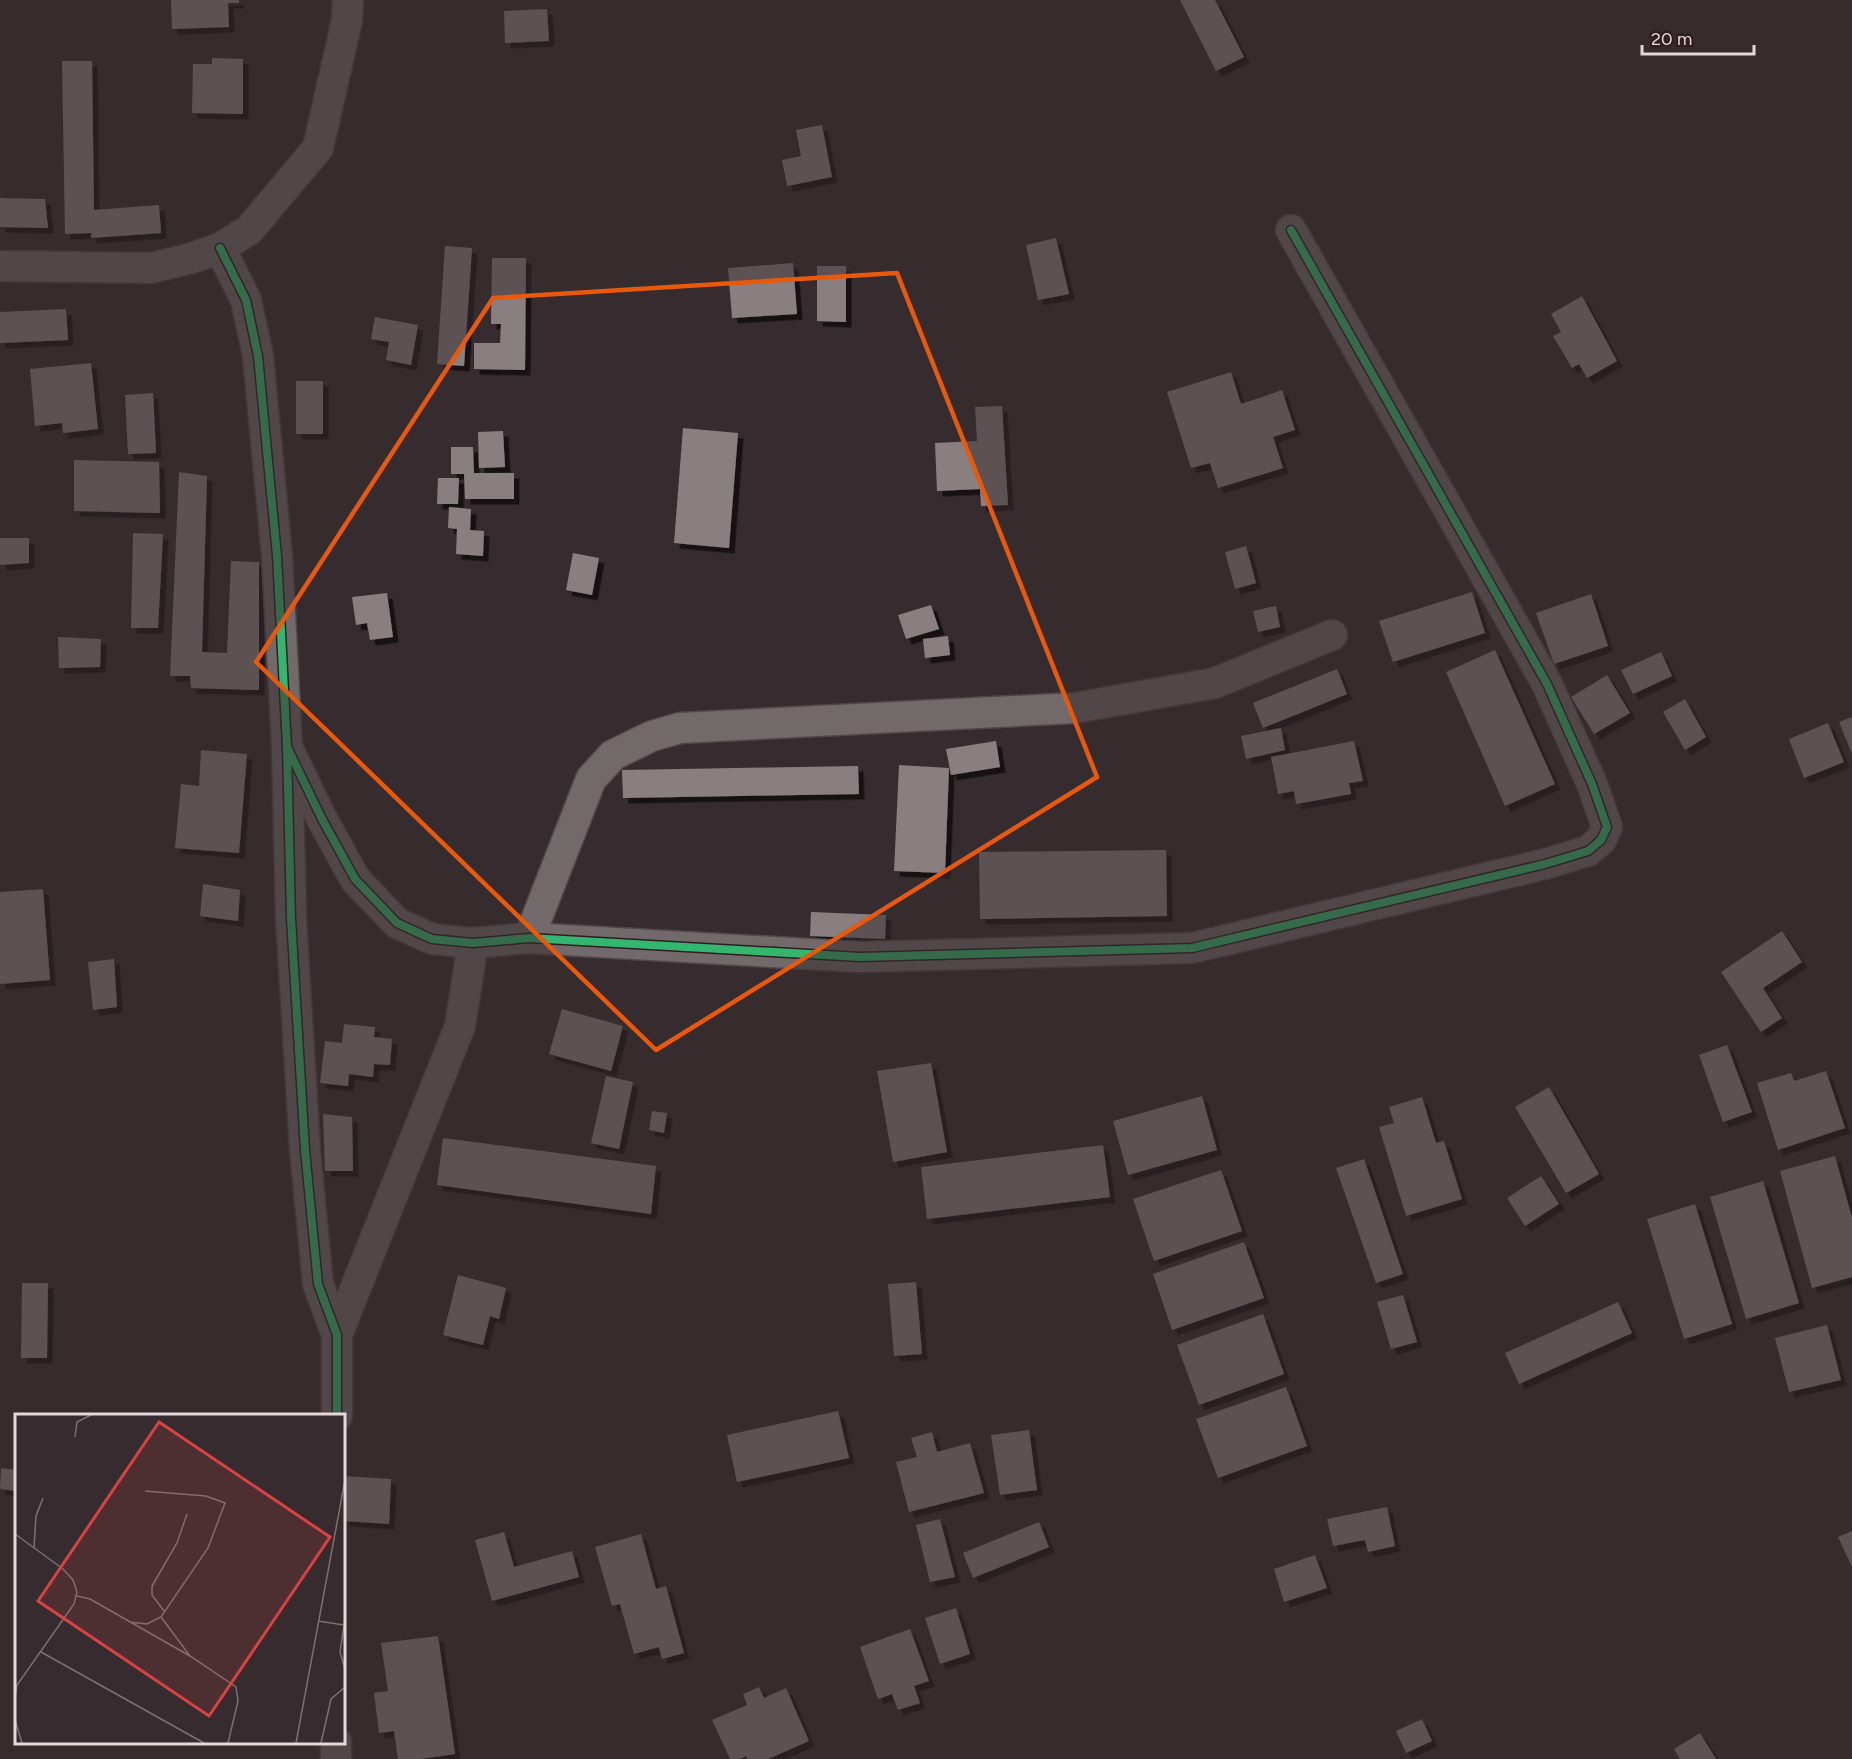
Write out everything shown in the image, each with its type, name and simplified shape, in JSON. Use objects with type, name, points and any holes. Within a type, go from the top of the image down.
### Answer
[{"type":"street","points":[[0,266],[151,268],[192,258],[220,248],[249,230],[318,148],[347,20],[348,0]]},
{"type":"street","points":[[287,747],[322,819],[355,879],[397,922],[432,939],[473,943],[529,938],[860,957],[1192,948],[1545,864],[1588,851],[1601,840],[1607,827],[1592,784],[1547,684],[1291,230]]},
{"type":"street","points":[[220,248],[246,300],[258,356],[277,556],[287,747],[291,918],[305,1150],[318,1284],[337,1335],[337,1414]]},
{"type":"street","points":[[529,938],[591,779],[613,755],[652,736],[680,728],[1075,708],[1215,683],[1332,635]]},
{"type":"street","points":[[337,1335],[460,1026],[473,943]]},
{"type":"highlighted area","points":[[897,273],[1097,777],[656,1050],[256,662],[493,298]]},
{"type":"building","points":[[171,0],[239,0],[239,3],[228,3],[229,27],[172,29]]},
{"type":"building","points":[[1180,0],[1215,0],[1244,57],[1216,71]]},
{"type":"building","points":[[547,9],[549,41],[505,43],[504,11]]},
{"type":"building","points":[[212,58],[243,59],[243,114],[192,113],[193,64],[212,64]]},
{"type":"building","points":[[62,61],[92,61],[94,210],[159,205],[161,233],[91,238],[91,233],[65,234]]},
{"type":"building","points":[[822,125],[832,177],[787,186],[782,160],[801,156],[796,130]]},
{"type":"building","points":[[0,198],[45,199],[48,228],[0,227]]},
{"type":"building","points":[[1056,238],[1069,294],[1038,300],[1026,245]]},
{"type":"building","points":[[445,246],[472,248],[464,366],[437,364]]},
{"type":"building","points":[[492,258],[526,258],[525,370],[474,369],[474,343],[500,343],[501,324],[491,324]]},
{"type":"building","points":[[793,263],[797,314],[732,318],[728,268]]},
{"type":"building","points":[[817,266],[846,266],[846,322],[817,321]]},
{"type":"building","points":[[1582,296],[1617,361],[1587,378],[1579,364],[1572,368],[1553,336],[1561,332],[1551,314]]},
{"type":"building","points":[[66,309],[68,340],[0,343],[0,312]]},
{"type":"building","points":[[375,317],[418,325],[411,365],[386,360],[389,342],[371,339]]},
{"type":"building","points":[[91,363],[98,429],[63,433],[62,423],[35,426],[30,369]]},
{"type":"building","points":[[1231,372],[1241,404],[1282,390],[1295,430],[1273,437],[1283,468],[1218,488],[1210,463],[1191,468],[1167,392]]},
{"type":"building","points":[[296,381],[323,381],[323,434],[296,434]]},
{"type":"building","points":[[153,393],[156,453],[128,454],[125,395]]},
{"type":"building","points":[[1002,406],[1008,505],[981,506],[980,489],[937,491],[935,443],[977,441],[975,407]]},
{"type":"building","points":[[683,428],[738,433],[729,548],[674,543]]},
{"type":"building","points":[[503,431],[505,467],[479,468],[478,432]]},
{"type":"building","points":[[451,447],[473,447],[474,473],[514,473],[514,499],[465,499],[464,474],[451,474]]},
{"type":"building","points":[[74,460],[159,462],[160,513],[74,511]]},
{"type":"building","points":[[179,472],[207,476],[202,652],[227,653],[231,561],[259,562],[259,690],[191,688],[190,676],[170,676]]},
{"type":"building","points":[[438,478],[459,478],[458,504],[437,504]]},
{"type":"building","points":[[449,507],[471,509],[470,530],[484,531],[483,556],[456,554],[457,529],[448,528]]},
{"type":"building","points":[[133,533],[163,534],[158,628],[131,628]]},
{"type":"building","points":[[0,538],[29,538],[29,563],[0,565]]},
{"type":"building","points":[[1246,546],[1256,583],[1235,589],[1225,552]]},
{"type":"building","points":[[573,553],[599,558],[592,595],[566,590]]},
{"type":"building","points":[[1472,592],[1485,633],[1393,662],[1379,621]]},
{"type":"building","points":[[387,593],[393,637],[370,640],[367,623],[356,625],[352,597]]},
{"type":"building","points":[[1591,594],[1608,646],[1554,664],[1536,613]]},
{"type":"building","points":[[931,605],[939,629],[906,639],[898,615]]},
{"type":"building","points":[[1276,606],[1280,627],[1258,632],[1253,611]]},
{"type":"building","points":[[948,636],[950,655],[925,658],[923,639]]},
{"type":"building","points":[[58,637],[101,639],[100,667],[59,668]]},
{"type":"building","points":[[1495,650],[1555,784],[1505,806],[1446,672]]},
{"type":"building","points":[[1661,652],[1672,676],[1633,694],[1621,670]]},
{"type":"building","points":[[1337,669],[1347,694],[1263,728],[1253,703]]},
{"type":"building","points":[[1607,675],[1630,713],[1594,734],[1571,697]]},
{"type":"building","points":[[1685,699],[1706,737],[1685,750],[1663,712]]},
{"type":"building","points":[[1852,717],[1852,754],[1839,722]]},
{"type":"building","points":[[1828,723],[1844,762],[1804,778],[1789,739]]},
{"type":"building","points":[[1281,728],[1285,750],[1246,759],[1241,736]]},
{"type":"building","points":[[996,741],[1000,767],[951,775],[946,749]]},
{"type":"building","points":[[1354,741],[1363,781],[1349,783],[1351,794],[1296,804],[1294,791],[1278,794],[1271,757]]},
{"type":"building","points":[[201,750],[247,754],[239,853],[175,848],[181,784],[199,786]]},
{"type":"building","points":[[899,765],[949,768],[945,873],[894,871]]},
{"type":"building","points":[[858,766],[859,794],[623,798],[622,770]]},
{"type":"building","points":[[1166,850],[1167,916],[980,919],[979,852]]},
{"type":"building","points":[[203,884],[240,890],[238,921],[200,916]]},
{"type":"building","points":[[43,889],[50,980],[0,984],[0,892]]},
{"type":"building","points":[[811,912],[886,915],[885,939],[810,936]]},
{"type":"building","points":[[1782,931],[1802,962],[1763,988],[1782,1018],[1761,1032],[1721,972]]},
{"type":"building","points":[[114,959],[117,1007],[93,1010],[88,962]]},
{"type":"building","points":[[562,1009],[623,1026],[611,1071],[549,1054]]},
{"type":"building","points":[[344,1024],[375,1027],[374,1037],[392,1039],[390,1065],[374,1064],[373,1077],[349,1074],[348,1086],[320,1083],[325,1041],[342,1043]]},
{"type":"building","points":[[1727,1045],[1752,1112],[1723,1122],[1699,1055]]},
{"type":"building","points":[[931,1063],[947,1152],[893,1162],[877,1071]]},
{"type":"building","points":[[1826,1071],[1845,1128],[1778,1150],[1757,1083],[1791,1073],[1794,1081]]},
{"type":"building","points":[[606,1076],[633,1082],[619,1149],[591,1143]]},
{"type":"building","points":[[1549,1087],[1599,1174],[1566,1193],[1515,1107]]},
{"type":"building","points":[[1202,1096],[1217,1150],[1128,1175],[1113,1121]]},
{"type":"building","points":[[1422,1097],[1436,1143],[1444,1141],[1462,1199],[1406,1216],[1379,1127],[1394,1123],[1389,1107]]},
{"type":"building","points":[[652,1111],[667,1113],[664,1133],[649,1130]]},
{"type":"building","points":[[323,1114],[352,1117],[353,1171],[325,1171]]},
{"type":"building","points":[[443,1138],[656,1166],[651,1214],[437,1185]]},
{"type":"building","points":[[1103,1145],[1110,1197],[927,1219],[921,1167]]},
{"type":"building","points":[[1835,1156],[1852,1218],[1852,1277],[1812,1288],[1780,1171]]},
{"type":"building","points":[[1364,1159],[1403,1274],[1376,1283],[1336,1168]]},
{"type":"building","points":[[1221,1170],[1242,1231],[1154,1261],[1133,1199]]},
{"type":"building","points":[[1541,1176],[1559,1204],[1525,1226],[1507,1198]]},
{"type":"building","points":[[1763,1181],[1799,1303],[1746,1319],[1710,1197]]},
{"type":"building","points":[[1695,1204],[1732,1324],[1684,1339],[1647,1219]]},
{"type":"building","points":[[1244,1242],[1264,1298],[1172,1330],[1153,1274]]},
{"type":"building","points":[[458,1275],[506,1288],[499,1319],[490,1316],[483,1345],[443,1335]]},
{"type":"building","points":[[916,1282],[922,1354],[894,1356],[888,1284]]},
{"type":"building","points":[[22,1283],[48,1283],[47,1358],[21,1358]]},
{"type":"building","points":[[1403,1295],[1417,1342],[1391,1349],[1377,1302]]},
{"type":"building","points":[[1618,1302],[1632,1333],[1519,1384],[1505,1353]]},
{"type":"building","points":[[1263,1314],[1284,1374],[1199,1405],[1177,1345]]},
{"type":"building","points":[[1827,1325],[1841,1380],[1789,1392],[1775,1338]]},
{"type":"building","points":[[1286,1387],[1307,1446],[1218,1478],[1196,1419]]},
{"type":"building","points":[[838,1411],[849,1458],[737,1482],[727,1435]]},
{"type":"building","points":[[1029,1430],[1037,1490],[1000,1495],[991,1435]]},
{"type":"building","points":[[932,1432],[937,1452],[970,1443],[984,1493],[909,1512],[896,1462],[917,1457],[911,1438]]},
{"type":"building","points":[[1,1468],[15,1470],[15,1491],[0,1489]]},
{"type":"building","points":[[345,1476],[391,1479],[389,1524],[345,1521]]},
{"type":"building","points":[[1387,1507],[1395,1546],[1368,1552],[1365,1540],[1333,1546],[1327,1519]]},
{"type":"building","points":[[940,1519],[955,1577],[930,1582],[916,1525]]},
{"type":"building","points":[[1039,1522],[1049,1547],[973,1578],[963,1553]]},
{"type":"building","points":[[1852,1531],[1852,1567],[1838,1537]]},
{"type":"building","points":[[504,1532],[514,1567],[572,1551],[579,1577],[492,1601],[475,1540]]},
{"type":"building","points":[[641,1534],[656,1589],[666,1586],[684,1653],[662,1659],[659,1647],[634,1654],[620,1604],[612,1606],[595,1547]]},
{"type":"building","points":[[1315,1555],[1327,1588],[1284,1602],[1274,1569]]},
{"type":"building","points":[[956,1608],[970,1654],[940,1664],[925,1618]]},
{"type":"building","points":[[910,1629],[929,1681],[914,1686],[920,1703],[898,1710],[892,1694],[878,1699],[860,1647]]},
{"type":"building","points":[[438,1636],[455,1754],[420,1759],[398,1759],[394,1731],[379,1733],[374,1693],[388,1691],[381,1643]]},
{"type":"building","points":[[759,1687],[764,1698],[786,1688],[809,1741],[768,1759],[747,1759],[746,1756],[740,1759],[730,1759],[712,1720],[747,1705],[743,1694]]},
{"type":"building","points":[[1422,1719],[1432,1741],[1406,1753],[1396,1731]]},
{"type":"building","points":[[1700,1733],[1716,1759],[1680,1759],[1674,1749]]},
{"type":"cycle path","points":[[287,747],[322,819],[355,879],[397,923],[432,939],[473,943],[529,938],[860,957],[1192,948],[1545,864],[1588,851],[1601,840],[1607,827],[1592,784],[1547,684],[1291,230]]},
{"type":"cycle path","points":[[220,248],[246,300],[258,356],[277,556],[287,747],[291,918],[305,1150],[318,1284],[337,1335],[337,1414]]}]
